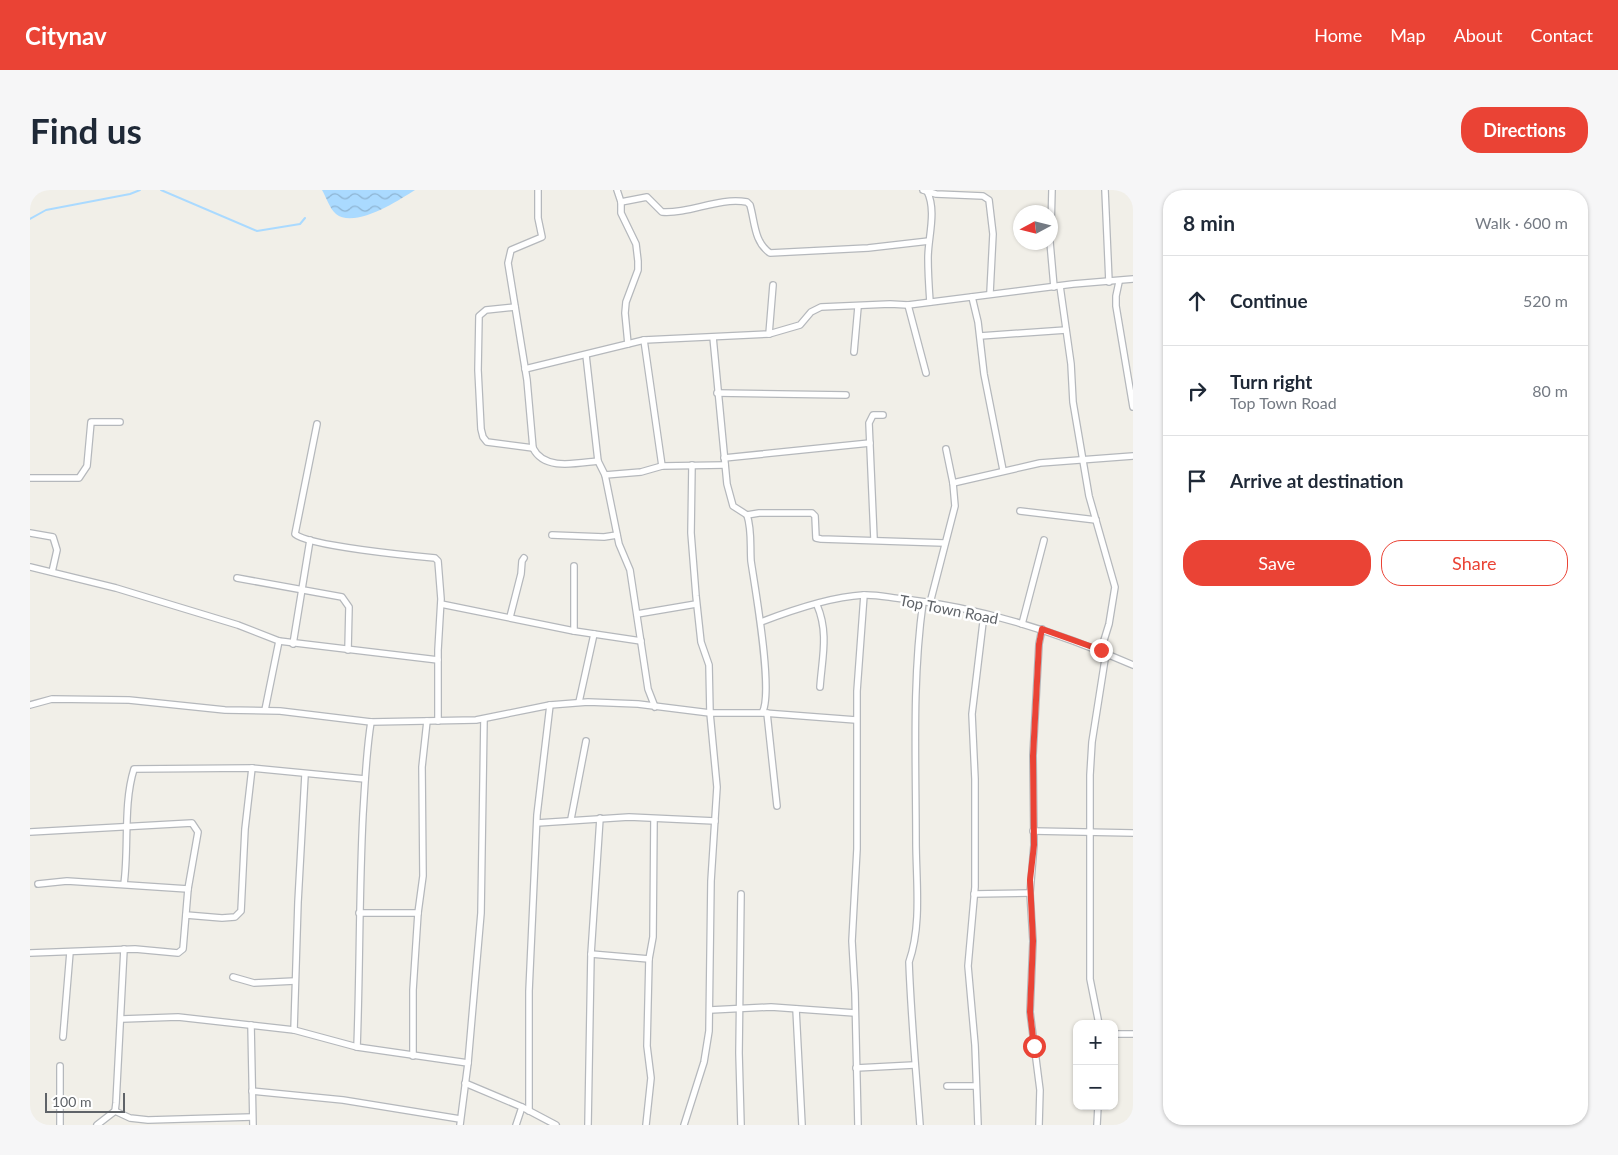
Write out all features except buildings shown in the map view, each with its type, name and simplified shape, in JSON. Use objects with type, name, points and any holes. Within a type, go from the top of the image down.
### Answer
[{"type":"street","points":[[538,190],[538,218],[542,237],[511,250],[508,272],[525,369],[533,448],[539,458],[548,462],[598,461]]},
{"type":"street","points":[[617,190],[622,214],[636,244],[638,270],[626,302],[624,313],[628,344]]},
{"type":"street","points":[[1051,205],[1052,190]]},
{"type":"street","points":[[1105,190],[1109,282]]},
{"type":"street","points":[[925,191],[931,198],[929,241],[930,302]]},
{"type":"street","points":[[925,191],[983,196],[989,200],[993,234],[990,294]]},
{"type":"street","points":[[621,202],[647,197],[662,212],[675,213],[710,203],[747,202],[752,211],[757,237],[762,246],[770,253],[868,248],[929,241]]},
{"type":"street","points":[[1051,250],[1066,330],[1073,402],[1089,496],[1114,587],[1091,760],[1089,831],[1090,979],[1098,1020]]},
{"type":"street","points":[[525,369],[644,340],[769,334],[800,325],[811,312],[821,307],[908,305],[990,294],[1119,282],[1133,279]]},
{"type":"street","points":[[1119,282],[1116,306],[1133,407]]},
{"type":"street","points":[[769,334],[773,285]]},
{"type":"street","points":[[972,297],[980,336],[984,374],[1004,470]]},
{"type":"street","points":[[908,305],[926,373]]},
{"type":"street","points":[[514,307],[486,310],[479,316],[478,370],[481,429],[483,438],[487,442],[533,448]]},
{"type":"street","points":[[854,352],[858,307]]},
{"type":"street","points":[[980,336],[1066,330]]},
{"type":"street","points":[[713,338],[724,461],[733,506],[747,516],[761,622],[766,705],[764,713],[777,806]]},
{"type":"street","points":[[644,340],[662,466]]},
{"type":"street","points":[[586,355],[598,461],[605,475],[617,535],[630,570],[648,689],[656,707]]},
{"type":"street","points":[[717,393],[846,395]]},
{"type":"street","points":[[874,539],[870,419],[873,415],[883,415]]},
{"type":"street","points":[[30,478],[79,478],[87,466],[91,422],[120,422]]},
{"type":"street","points":[[318,424],[309,474],[295,529],[298,536],[310,540],[396,555],[435,558],[440,567],[441,604],[438,660],[438,721]]},
{"type":"street","points":[[605,475],[641,472],[662,466],[692,465],[870,442]]},
{"type":"street","points":[[930,603],[953,514],[953,483],[946,450]]},
{"type":"street","points":[[953,483],[1040,463],[1133,456]]},
{"type":"street","points":[[684,1125],[707,1048],[710,1010],[710,906],[717,787],[710,713],[709,665],[701,642],[696,604],[691,533],[692,465]]},
{"type":"street","points":[[1020,511],[1096,520]]},
{"type":"street","points":[[747,516],[759,513],[812,514],[816,516],[816,538],[944,543]]},
{"type":"street","points":[[30,533],[53,537],[57,550],[52,572]]},
{"type":"street","points":[[552,535],[604,538],[617,535]]},
{"type":"street","points":[[293,644],[310,540]]},
{"type":"street","points":[[1022,624],[1044,540]]},
{"type":"street","points":[[510,617],[524,558]]},
{"type":"street","points":[[574,566],[574,631]]},
{"type":"street","points":[[30,567],[85,580],[221,620],[279,641],[438,660]]},
{"type":"street","points":[[237,578],[334,595],[346,601],[350,608],[348,650]]},
{"type":"street","points":[[858,1125],[852,941],[857,849],[856,720],[864,595]]},
{"type":"street","name":"Top Town Road","points":[[761,622],[817,605],[864,595],[930,603],[1042,629],[1133,665]]},
{"type":"street","points":[[920,1125],[914,1065],[908,962],[912,952],[916,918],[914,749],[917,720],[918,639],[922,602]]},
{"type":"street","points":[[441,604],[574,631],[642,641]]},
{"type":"street","points":[[637,614],[696,604]]},
{"type":"street","points":[[817,605],[821,614],[826,646],[820,687]]},
{"type":"street","points":[[978,1125],[975,1086],[975,1044],[968,966],[974,894],[975,779],[972,714],[984,614]]},
{"type":"street","points":[[1039,1125],[1040,1090],[1030,1012],[1033,941],[1030,893],[1033,831],[1033,756],[1039,644],[1042,629]]},
{"type":"street","points":[[579,702],[594,634]]},
{"type":"street","points":[[265,710],[279,641]]},
{"type":"street","points":[[30,705],[52,700],[110,699],[225,710],[265,710],[371,722],[484,720],[550,705],[579,702],[638,704],[710,713],[764,713],[856,720]]},
{"type":"street","points":[[529,1111],[529,991],[538,790],[550,705]]},
{"type":"street","points":[[252,1091],[343,1100],[460,1122],[468,1063],[480,913],[484,720]]},
{"type":"street","points":[[413,1056],[413,990],[418,913],[423,876],[422,767],[428,721]]},
{"type":"street","points":[[357,1048],[360,994],[359,913],[365,778],[371,722]]},
{"type":"street","points":[[571,819],[586,741]]},
{"type":"street","points":[[124,884],[128,848],[127,826],[134,769],[252,768],[365,778]]},
{"type":"street","points":[[186,915],[222,918],[235,917],[241,911],[245,829],[252,768]]},
{"type":"street","points":[[294,1030],[305,774]]},
{"type":"street","points":[[537,823],[571,819],[629,817],[715,821]]},
{"type":"street","points":[[588,1125],[591,954],[600,818]]},
{"type":"street","points":[[646,1125],[651,1078],[647,1046],[649,959],[653,937],[654,819]]},
{"type":"street","points":[[30,832],[192,823],[198,832],[188,889],[183,949],[181,952],[124,949],[30,953]]},
{"type":"street","points":[[1033,831],[1133,833]]},
{"type":"street","points":[[38,884],[66,881],[188,889]]},
{"type":"street","points":[[974,894],[1030,893]]},
{"type":"street","points":[[741,894],[739,1009],[741,1125]]},
{"type":"street","points":[[359,913],[418,913]]},
{"type":"street","points":[[98,1125],[115,1111],[122,1019],[124,949]]},
{"type":"street","points":[[63,1037],[70,952]]},
{"type":"street","points":[[591,954],[649,959]]},
{"type":"street","points":[[233,977],[254,983],[296,981]]},
{"type":"street","points":[[710,1010],[771,1007],[836,1010],[855,1013]]},
{"type":"street","points":[[796,1009],[802,1125]]},
{"type":"street","points":[[122,1019],[178,1017],[294,1030],[357,1048],[468,1063]]},
{"type":"street","points":[[251,1025],[253,1125]]},
{"type":"street","points":[[1118,1034],[1133,1034]]},
{"type":"street","points":[[856,1068],[914,1065]]},
{"type":"street","points":[[60,1066],[60,1125]]},
{"type":"street","points":[[465,1083],[522,1107],[553,1124]]},
{"type":"street","points":[[947,1086],[975,1086]]},
{"type":"street","points":[[516,1125],[522,1107]]},
{"type":"street","points":[[1097,1125],[1098,1110]]},
{"type":"street","points":[[115,1111],[130,1118],[148,1120],[252,1116]]},
{"type":"water","points":[[322,190],[415,190],[376,212],[354,218],[344,218],[334,212]]},
{"type":"waterway","points":[[30,219],[46,210],[130,194],[140,190]]},
{"type":"waterway","points":[[161,190],[257,231],[300,224],[305,218]]},
{"type":"route","points":[[1034,1046],[1030,1012],[1033,941],[1030,915],[1030,865],[1034,845],[1032,775],[1037,672],[1042,629],[1101,650]]}]
